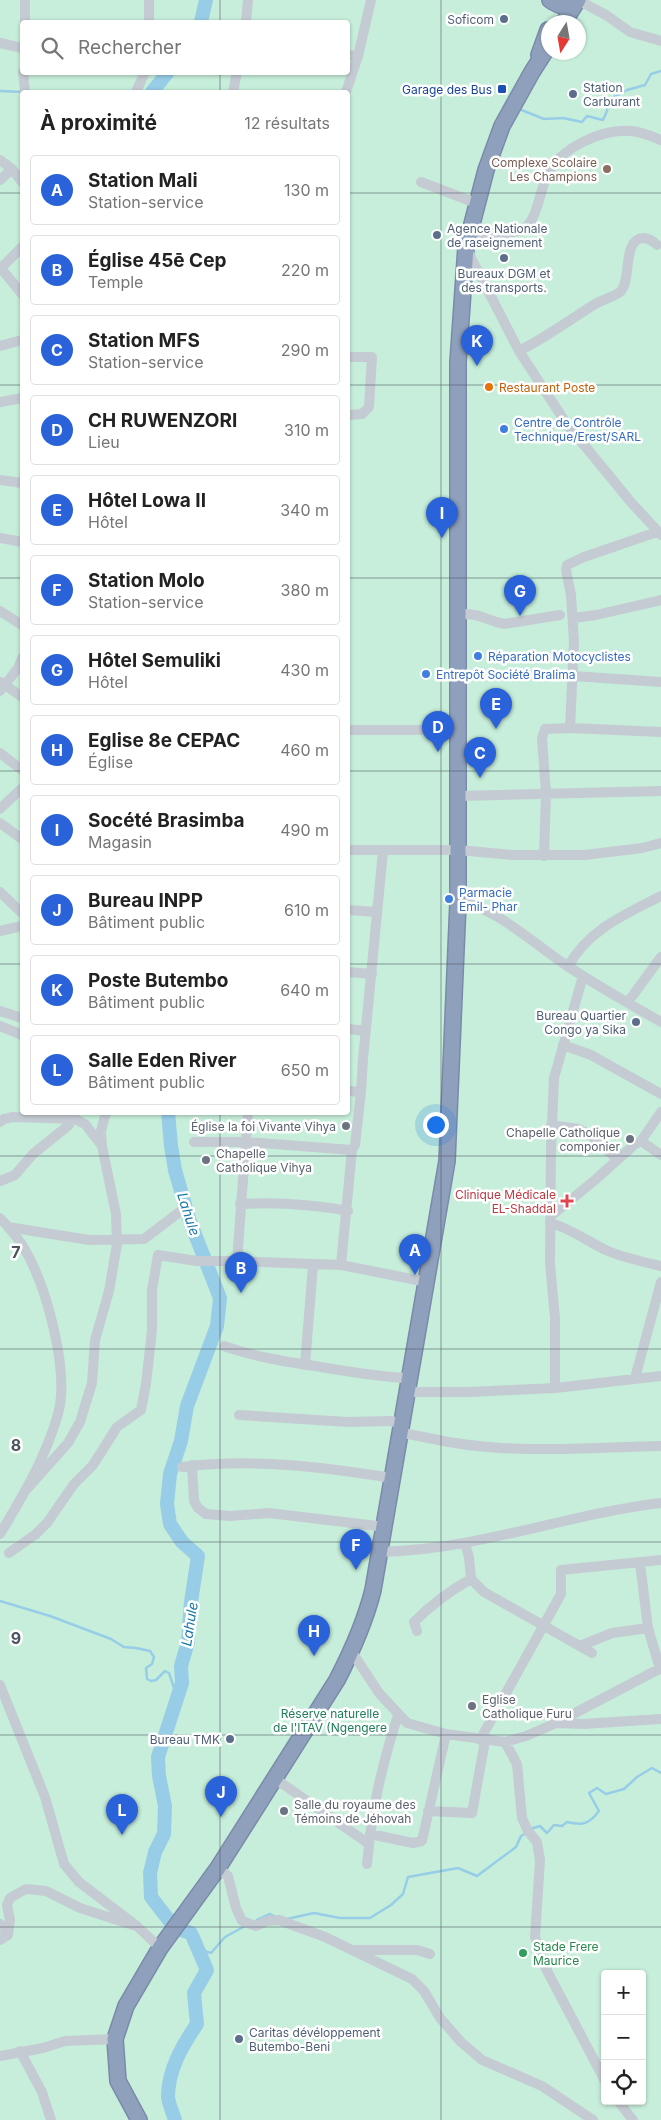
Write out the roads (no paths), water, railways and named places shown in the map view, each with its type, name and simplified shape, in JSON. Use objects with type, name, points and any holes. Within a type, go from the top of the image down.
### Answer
[{"type":"highway","points":[[553,3],[570,6],[578,0]]},
{"type":"highway","points":[[568,15],[578,0]]},
{"type":"highway","points":[[532,72],[541,48]]},
{"type":"highway","points":[[139,2120],[118,2080],[115,2039],[126,2006],[165,1942],[218,1868],[337,1680],[352,1652],[367,1613],[381,1552],[407,1385],[427,1282],[447,1161],[458,902],[458,362],[467,241],[476,203],[502,126],[541,58]]},
{"type":"street","points":[[25,0],[25,20]]},
{"type":"street","points":[[149,0],[149,20]]},
{"type":"street","points":[[246,20],[248,0]]},
{"type":"street","points":[[350,71],[353,55],[371,0]]},
{"type":"street","points":[[578,0],[606,15],[630,32],[661,41]]},
{"type":"street","points":[[0,44],[20,48]]},
{"type":"street","points":[[23,75],[24,88]]},
{"type":"street","points":[[137,90],[144,75]]},
{"type":"street","points":[[233,90],[236,75]]},
{"type":"street","points":[[346,90],[349,75]]},
{"type":"street","points":[[570,728],[573,676],[573,618],[567,565],[584,556],[659,533],[566,422],[519,351],[484,281],[467,241],[522,231],[532,223],[552,165],[562,154],[587,140],[620,131],[631,131],[661,140]]},
{"type":"street","points":[[0,160],[20,180]]},
{"type":"street","points":[[0,180],[12,170]]},
{"type":"street","points":[[421,182],[476,203]]},
{"type":"street","points":[[519,351],[535,343],[598,302],[620,291],[624,284],[632,248],[640,238],[652,240],[657,245]]},
{"type":"street","points":[[20,249],[0,268],[20,292]]},
{"type":"street","points":[[0,346],[20,341]]},
{"type":"street","points":[[350,357],[372,357],[369,407],[362,414],[350,415]]},
{"type":"street","points":[[0,402],[20,398]]},
{"type":"street","points":[[0,480],[20,483]]},
{"type":"street","points":[[0,538],[20,542]]},
{"type":"street","points":[[573,618],[596,615],[661,600]]},
{"type":"street","points":[[0,611],[20,624]]},
{"type":"street","points":[[459,614],[483,616],[504,624],[560,615]]},
{"type":"street","points":[[20,661],[2,686],[20,696]]},
{"type":"street","points":[[573,676],[661,682]]},
{"type":"street","points":[[544,856],[546,794],[543,733],[547,728],[661,732]]},
{"type":"street","points":[[350,730],[459,730]]},
{"type":"street","points":[[0,753],[20,768]]},
{"type":"street","points":[[0,809],[20,790]]},
{"type":"street","points":[[459,796],[661,791]]},
{"type":"street","points":[[0,823],[20,838]]},
{"type":"street","points":[[350,850],[458,850],[544,856],[585,855],[642,848],[661,843]]},
{"type":"street","points":[[341,1265],[348,1211],[352,1150],[355,1145],[362,1092],[383,851]]},
{"type":"street","points":[[0,892],[20,911]]},
{"type":"street","points":[[568,967],[583,946],[600,929],[661,896]]},
{"type":"street","points":[[458,902],[469,902],[492,915],[582,976],[661,1022]]},
{"type":"street","points":[[350,910],[377,912]]},
{"type":"street","points":[[0,931],[20,926]]},
{"type":"street","points":[[628,1002],[661,957]]},
{"type":"street","points":[[350,972],[372,974]]},
{"type":"street","points":[[555,1388],[555,1318],[550,1264],[551,1125],[554,1078],[582,976]]},
{"type":"street","points":[[0,1011],[20,1017]]},
{"type":"street","points":[[0,1026],[20,1034]]},
{"type":"street","points":[[350,1029],[366,1030]]},
{"type":"street","points":[[562,1045],[591,1055],[661,1094]]},
{"type":"street","points":[[350,1091],[362,1092]]},
{"type":"street","points":[[550,1220],[617,1159],[641,1141],[661,1112]]},
{"type":"street","points":[[0,1182],[15,1175],[33,1154],[79,1115]]},
{"type":"street","points":[[27,1489],[68,1443],[80,1422],[92,1383],[95,1340],[109,1291],[116,1240],[116,1214],[102,1146],[101,1131],[105,1115]]},
{"type":"street","points":[[237,1261],[248,1115]]},
{"type":"street","points":[[0,1122],[12,1117],[72,1119],[85,1124],[102,1146]]},
{"type":"street","points":[[551,1125],[579,1129],[589,1134],[617,1159]]},
{"type":"street","points":[[641,1141],[661,1155]]},
{"type":"street","points":[[194,1142],[246,1142],[352,1150]]},
{"type":"street","points":[[240,1204],[285,1202],[311,1204],[348,1211]]},
{"type":"street","points":[[8,1227],[89,1240],[144,1240],[186,1207]]},
{"type":"street","points":[[0,1218],[24,1246],[47,1302],[59,1364],[61,1394],[58,1412],[44,1451],[27,1489],[0,1534]]},
{"type":"street","points":[[550,1220],[608,1251],[661,1266]]},
{"type":"street","points":[[9,1553],[36,1534],[47,1523],[74,1484],[93,1465],[117,1427],[141,1410],[152,1330],[152,1290],[158,1256],[197,1261],[341,1265],[427,1282]]},
{"type":"street","points":[[305,1364],[313,1265]]},
{"type":"street","points":[[635,1378],[661,1282]]},
{"type":"street","points":[[224,1346],[244,1354],[385,1377],[407,1385],[469,1392],[555,1388],[661,1376]]},
{"type":"street","points":[[239,1415],[339,1421],[390,1421],[400,1427],[456,1443],[480,1446],[556,1449],[661,1446]]},
{"type":"street","points":[[385,1527],[269,1513],[230,1516],[206,1514],[198,1508],[194,1501],[187,1466],[272,1464],[392,1478]]},
{"type":"street","points":[[381,1552],[420,1550],[465,1543],[632,1506],[661,1503]]},
{"type":"street","points":[[465,1543],[469,1557],[471,1579],[484,1592],[592,1653]]},
{"type":"street","points":[[428,1810],[472,1814],[482,1741],[543,1624],[561,1594],[561,1570],[661,1560]]},
{"type":"street","points":[[352,1652],[379,1693],[406,1723],[482,1741],[505,1742],[526,1736],[556,1723],[660,1668],[648,1628],[640,1563]]},
{"type":"street","points":[[417,1631],[414,1622],[422,1614],[457,1587],[471,1579]]},
{"type":"street","points":[[580,1646],[612,1633],[648,1628]]},
{"type":"street","points":[[0,1685],[45,1797],[64,1864],[79,1882],[138,1926],[165,1942]]},
{"type":"street","points":[[367,1864],[378,1778],[398,1715]]},
{"type":"street","points":[[556,1723],[583,1724],[661,1719]]},
{"type":"street","points":[[274,1778],[369,1839],[422,1841],[446,1734]]},
{"type":"street","points":[[505,1742],[518,1764],[522,1818],[527,1829],[537,1842],[540,1860],[535,1937],[544,1964],[601,2072]]},
{"type":"street","points":[[218,1868],[228,1876],[236,1908],[242,1921],[256,1926],[267,1921],[279,1920],[353,1950],[412,1978],[424,1991],[440,2018],[461,2042],[482,2060],[542,2086],[593,2120]]},
{"type":"street","points":[[4,1937],[10,1920],[7,1905],[10,1898],[26,1889],[46,1891],[80,1908],[138,1926]]},
{"type":"street","points":[[0,1924],[4,1937]]},
{"type":"street","points":[[353,1950],[416,1950],[430,1954]]},
{"type":"street","points":[[0,2056],[43,2048],[65,2041],[115,2039]]},
{"type":"street","points":[[20,2052],[42,2092],[51,2120]]},
{"type":"street","points":[[621,2105],[633,2120]]},
{"type":"waterway","points":[[201,20],[206,0]]},
{"type":"waterway","points":[[519,109],[544,119],[563,118],[582,122],[587,116],[603,120],[607,111],[608,100],[627,90],[645,85],[651,74],[661,71]]},
{"type":"waterway","points":[[154,90],[166,75]]},
{"type":"waterway","points":[[0,91],[20,92]]},
{"type":"waterway","name":"Lahule","points":[[168,1115],[175,1170],[189,1219],[220,1298],[217,1326],[187,1406],[181,1441],[170,1474],[167,1504],[170,1524],[182,1542],[198,1556],[191,1602],[188,1642],[181,1666],[182,1683],[158,1757],[159,1776],[165,1806],[164,1834],[155,1852],[150,1873],[151,1897],[175,1928],[191,1933],[207,1970],[194,1993],[197,2024],[181,2050],[170,2077],[168,2097],[175,2120]]},
{"type":"waterway","points":[[0,1601],[50,1616],[111,1639],[124,1647],[150,1651],[154,1657],[152,1664],[146,1668],[147,1679],[151,1681],[156,1680],[165,1671],[169,1673],[178,1695]]},
{"type":"waterway","points":[[530,1829],[540,1826],[547,1833],[554,1825],[562,1826],[567,1822],[585,1823],[592,1819],[599,1811],[589,1793],[597,1788],[606,1794],[624,1789],[637,1777],[652,1768],[661,1773]]},
{"type":"waterway","points":[[287,1919],[314,1913],[340,1918],[370,1918],[391,1905],[403,1894],[408,1877],[458,1868],[477,1876],[516,1847],[521,1836],[526,1833]]},
{"type":"waterway","points":[[257,1920],[270,1914],[274,1916]]},
{"type":"waterway","points":[[198,1949],[211,1953],[225,1937],[245,1926]]},
{"type":"place","name":"Soficom","points":[[504,19]]},
{"type":"place","name":"Garage des Bus","points":[[502,89]]},
{"type":"place","name":"Station Carburant","points":[[573,94]]},
{"type":"place","name":"Complexe Scolaire Les Champions","points":[[607,169]]},
{"type":"place","name":"Agence Nationale de raseignement","points":[[437,235]]},
{"type":"place","name":"Bureaux DGM et des transports.","points":[[504,258]]},
{"type":"place","name":"Poste Butembo","points":[[477,366]]},
{"type":"place","name":"Restaurant Poste","points":[[489,387]]},
{"type":"place","name":"Centre de Contrôle Technique/Erest/SARL","points":[[504,429]]},
{"type":"place","name":"Socété Brasimba","points":[[442,538]]},
{"type":"place","name":"Hôtel Semuliki","points":[[520,616]]},
{"type":"place","name":"Réparation Motocyclistes","points":[[478,656]]},
{"type":"place","name":"Entrepôt Société Bralima","points":[[426,674]]},
{"type":"place","name":"Hôtel Lowa II","points":[[496,729]]},
{"type":"place","name":"CH RUWENZORI","points":[[438,752]]},
{"type":"place","name":"Station MFS","points":[[480,778]]},
{"type":"place","name":"Parmacie Emil- Phar","points":[[449,899]]},
{"type":"place","name":"Bureau Quartier Congo ya Sika","points":[[636,1022]]},
{"type":"place","name":"Église la foi Vivante Vihya","points":[[346,1126]]},
{"type":"place","name":"Chapelle Catholique componier","points":[[630,1139]]},
{"type":"place","name":"Chapelle Catholique Vihya","points":[[206,1160]]},
{"type":"place","name":"Clinique Médicale EL-Shaddal","points":[[567,1201]]},
{"type":"place","name":"Station Mali","points":[[415,1275]]},
{"type":"place","name":"Église 45ē Cep","points":[[241,1293]]},
{"type":"place","name":"Station Molo","points":[[356,1570]]},
{"type":"place","name":"Eglise 8e CEPAC","points":[[314,1656]]},
{"type":"place","name":"Eglise Catholique Furu","points":[[472,1706]]},
{"type":"place","name":"Bureau TMK","points":[[230,1739]]},
{"type":"place","name":"Salle du royaume des Témoins de Jéhovah","points":[[284,1811]]},
{"type":"place","name":"Bureau INPP","points":[[221,1817]]},
{"type":"place","name":"Salle Eden River","points":[[122,1835]]},
{"type":"place","name":"Stade Frere Maurice","points":[[523,1953]]},
{"type":"place","name":"Caritas dévéloppement Butembo-Beni","points":[[239,2039]]},
{"type":"park label","name":"Réserve naturelle de l'ITAV (Ngengere","points":[[330,1720]]}]
